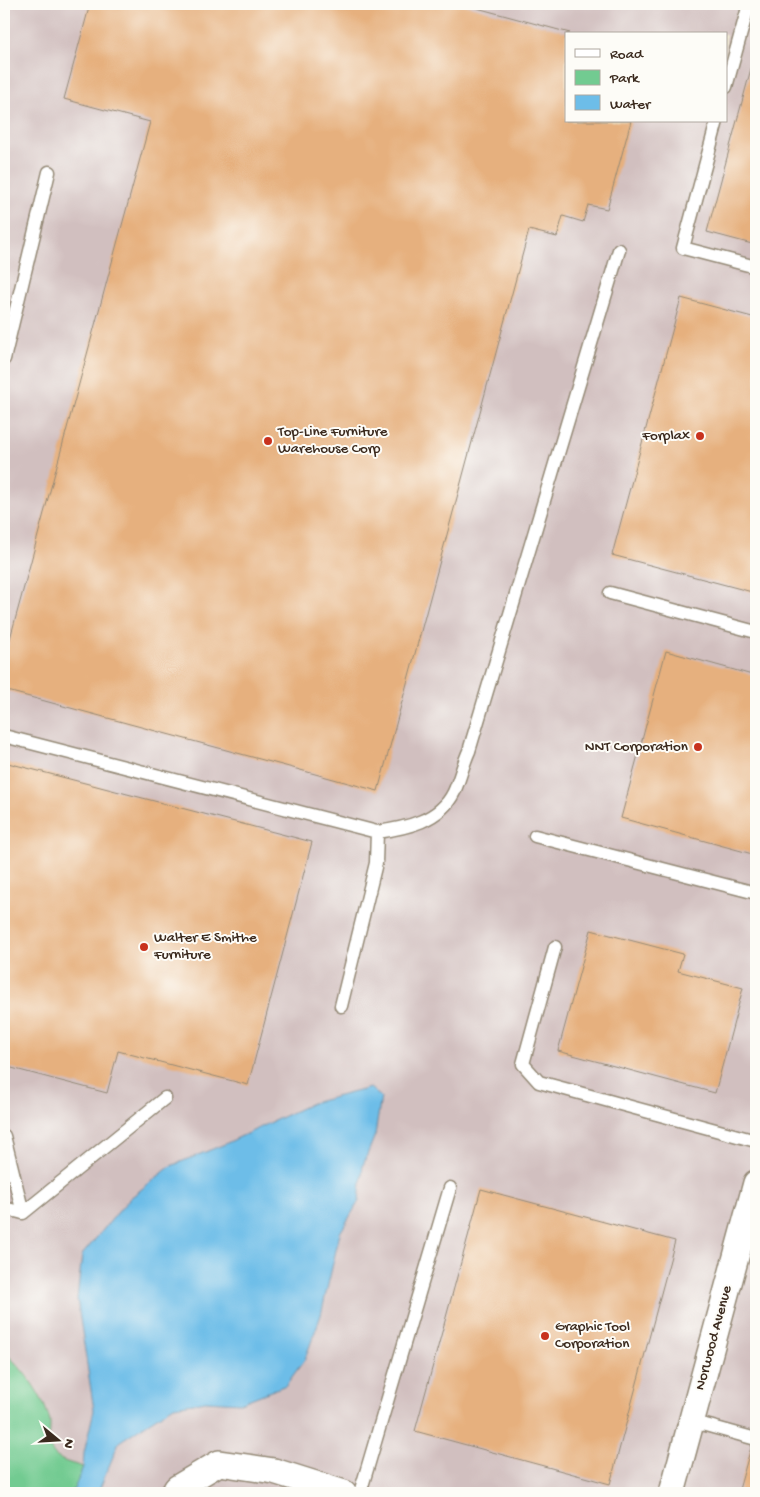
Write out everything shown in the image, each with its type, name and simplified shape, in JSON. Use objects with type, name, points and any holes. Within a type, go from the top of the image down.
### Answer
[{"type":"street","name":"Norwood Avenue","points":[[672,1493],[691,1421],[748,1243],[755,1189]]},
{"type":"street","points":[[174,1493],[177,1488],[219,1463],[274,1471],[344,1493]]},
{"type":"lane","points":[[728,81],[749,4]]},
{"type":"lane","points":[[717,122],[683,248],[756,267]]},
{"type":"lane","points":[[4,359],[49,172]]},
{"type":"lane","points":[[4,736],[378,832],[409,827],[435,814],[453,793],[472,742],[619,250]]},
{"type":"lane","points":[[610,593],[756,632]]},
{"type":"lane","points":[[341,1006],[376,863],[378,832]]},
{"type":"lane","points":[[534,836],[756,893]]},
{"type":"lane","points":[[555,947],[523,1064],[539,1082],[756,1141]]},
{"type":"lane","points":[[23,1213],[164,1098]]},
{"type":"lane","points":[[4,1136],[23,1213]]},
{"type":"lane","points":[[360,1493],[450,1188]]},
{"type":"lane","points":[[4,1208],[23,1213]]},
{"type":"lane","points":[[691,1421],[756,1439]]},
{"type":"shaded area","points":[[4,4],[756,4],[756,1493],[4,1493]]},
{"type":"green space","points":[[4,1352],[25,1374],[42,1400],[50,1422],[49,1442],[53,1453],[64,1461],[83,1467],[74,1489],[69,1493],[4,1493]]},
{"type":"water","points":[[370,1088],[381,1097],[375,1135],[363,1165],[359,1201],[340,1233],[321,1315],[305,1359],[286,1385],[240,1403],[206,1401],[174,1406],[119,1442],[98,1493],[69,1493],[74,1489],[83,1467],[84,1453],[94,1410],[77,1299],[82,1255],[129,1199],[171,1166],[225,1144],[312,1103]]},
{"type":"building","name":"Top-Line Furniture Warehouse Corp","points":[[90,4],[462,4],[566,32],[565,122],[631,122],[607,209],[588,205],[583,222],[563,216],[557,237],[529,230],[378,791],[4,690],[4,645],[8,646],[150,122],[64,99]]},
{"type":"building","points":[[756,50],[756,245],[707,232]]},
{"type":"building","name":"Forplax","points":[[681,298],[756,318],[756,593],[612,555]]},
{"type":"building","name":"NNT Corporation","points":[[666,651],[756,676],[756,855],[621,818]]},
{"type":"building","name":"Walter E Smithe Furniture","points":[[4,762],[312,842],[248,1085],[118,1051],[107,1093],[4,1066]]},
{"type":"building","points":[[591,930],[683,954],[678,971],[743,988],[715,1093],[558,1051]]},
{"type":"building","name":"Graphic Tool Corporation","points":[[481,1189],[675,1241],[610,1484],[415,1431]]},
{"type":"building","points":[[752,1444],[756,1446],[756,1493],[738,1493]]},
{"type":"place","name":"Forplax","points":[[700,436]]},
{"type":"place","name":"Top-Line Furniture Warehouse Corp","points":[[268,441]]},
{"type":"place","name":"NNT Corporation","points":[[698,747]]},
{"type":"place","name":"Walter E Smithe Furniture","points":[[144,947]]},
{"type":"place","name":"Graphic Tool Corporation","points":[[545,1336]]}]
